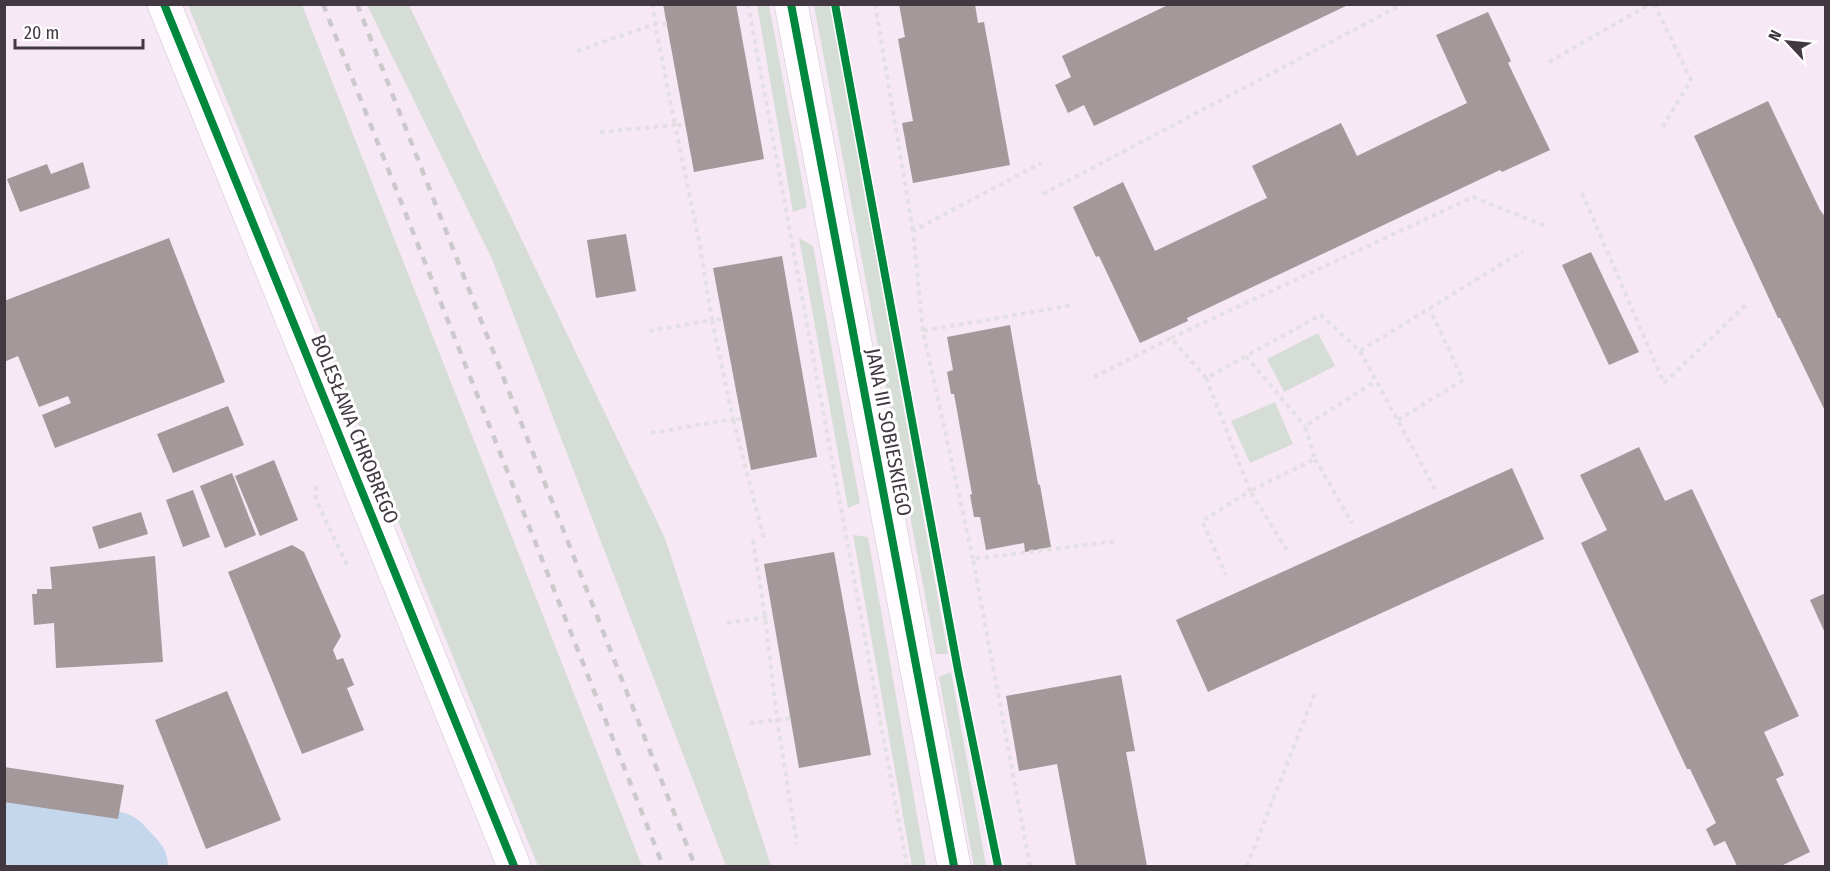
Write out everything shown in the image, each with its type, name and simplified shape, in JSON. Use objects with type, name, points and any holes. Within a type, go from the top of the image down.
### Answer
[{"type":"street","name":"BOLESŁAWA CHROBREGO","points":[[164,4],[514,867]]},
{"type":"street","name":"JANA III SOBIESKIEGO","points":[[791,4],[954,867]]},
{"type":"path","points":[[653,4],[712,320],[733,419],[764,539]]},
{"type":"path","points":[[748,4],[907,867]]},
{"type":"path","points":[[875,4],[913,231],[923,331],[973,559],[1030,867]]},
{"type":"path","points":[[1043,194],[1403,4]]},
{"type":"path","points":[[1549,62],[1652,4],[1690,80],[1662,128]]},
{"type":"path","points":[[577,51],[655,24],[667,24]]},
{"type":"path","points":[[600,132],[685,125]]},
{"type":"path","points":[[913,231],[1041,163]]},
{"type":"path","points":[[1582,193],[1664,383],[1748,303]]},
{"type":"path","points":[[1094,377],[1171,338],[1473,197],[1548,227]]},
{"type":"path","points":[[1360,351],[1523,251]]},
{"type":"path","points":[[923,331],[1073,305]]},
{"type":"path","points":[[1398,420],[1463,380],[1430,309]]},
{"type":"path","points":[[1206,378],[1321,315],[1360,351],[1435,489]]},
{"type":"path","points":[[650,331],[723,319]]},
{"type":"path","points":[[1171,338],[1206,378],[1250,491],[1287,550]]},
{"type":"path","points":[[1246,356],[1305,426],[1315,459],[1352,523]]},
{"type":"path","points":[[1305,426],[1376,381]]},
{"type":"path","points":[[651,433],[741,419]]},
{"type":"path","points":[[1226,574],[1202,521],[1250,491],[1315,459]]},
{"type":"path","points":[[753,540],[777,720],[797,844]]},
{"type":"path","points":[[973,559],[1118,541]]},
{"type":"path","points":[[727,623],[772,616]]},
{"type":"path","points":[[1247,867],[1316,690]]},
{"type":"path","points":[[750,723],[791,718]]},
{"type":"shaded area","points":[[188,5],[302,5],[642,866],[538,866]]},
{"type":"shaded area","points":[[367,5],[409,5],[665,538],[771,866],[726,866],[492,259]]},
{"type":"shaded area","points":[[757,5],[769,5],[807,207],[793,212]]},
{"type":"shaded area","points":[[814,5],[831,5],[948,654],[936,654]]},
{"type":"shaded area","points":[[799,238],[813,246],[860,503],[848,508]]},
{"type":"shaded area","points":[[1318,333],[1335,366],[1284,392],[1267,359]]},
{"type":"shaded area","points":[[1275,402],[1293,444],[1250,463],[1231,421]]},
{"type":"shaded area","points":[[853,535],[868,537],[926,866],[912,866]]},
{"type":"shaded area","points":[[951,672],[986,866],[974,866],[939,677]]},
{"type":"shaded area","points":[[4,802],[118,819],[155,866],[5,866]]},
{"type":"building","points":[[663,4],[736,4],[764,159],[694,172]]},
{"type":"building","points":[[899,4],[975,4],[978,23],[984,22],[1010,165],[913,183],[902,123],[913,121],[898,39],[905,37]]},
{"type":"building","points":[[1170,4],[1350,4],[1094,126],[1084,105],[1068,113],[1055,85],[1071,77],[1062,56]]},
{"type":"building","points":[[1488,12],[1511,61],[1508,63],[1550,150],[1502,172],[1500,170],[1187,318],[1188,321],[1140,343],[1073,207],[1123,182],[1155,251],[1267,198],[1252,166],[1341,123],[1357,156],[1467,103],[1436,35]]},
{"type":"building","points":[[1768,101],[1820,210],[1826,218],[1826,413],[1778,318],[1694,136]]},
{"type":"building","points":[[83,162],[90,188],[20,212],[7,179],[47,164],[51,174]]},
{"type":"building","points":[[626,234],[636,291],[596,298],[587,240]]},
{"type":"building","points":[[169,238],[225,382],[55,448],[42,415],[71,403],[68,396],[39,407],[18,356],[4,362],[4,301]]},
{"type":"building","points":[[1591,252],[1639,352],[1609,365],[1562,265]]},
{"type":"building","points":[[782,256],[817,457],[751,470],[713,268]]},
{"type":"building","points":[[1010,325],[1051,547],[1025,552],[1024,543],[986,550],[980,517],[974,517],[954,394],[951,394],[947,372],[953,370],[947,337]]},
{"type":"building","points":[[228,406],[244,445],[173,473],[157,434]]},
{"type":"building","points":[[1639,447],[1665,501],[1692,489],[1799,716],[1764,732],[1784,775],[1776,779],[1810,852],[1781,866],[1737,866],[1725,841],[1714,846],[1706,829],[1716,823],[1690,769],[1687,769],[1581,543],[1607,530],[1580,475]]},
{"type":"building","points":[[274,460],[298,520],[260,536],[235,476]]},
{"type":"building","points":[[1512,468],[1544,539],[1208,692],[1176,620]]},
{"type":"building","points":[[232,473],[256,535],[225,548],[200,486]]},
{"type":"building","points":[[193,490],[210,537],[183,547],[166,500]]},
{"type":"building","points":[[141,512],[148,534],[99,549],[92,527]]},
{"type":"building","points":[[292,545],[304,552],[341,636],[333,650],[337,660],[343,658],[354,685],[347,688],[364,730],[302,754],[228,572]]},
{"type":"building","points":[[834,552],[871,755],[799,768],[764,564]]},
{"type":"building","points":[[155,556],[163,662],[56,668],[54,623],[34,625],[32,594],[37,594],[37,589],[52,589],[50,567]]},
{"type":"building","points":[[1826,593],[1826,635],[1810,600]]},
{"type":"building","points":[[1121,675],[1135,751],[1126,752],[1147,866],[1076,866],[1057,764],[1019,771],[1006,696]]},
{"type":"building","points":[[227,691],[281,820],[206,849],[155,720]]},
{"type":"building","points":[[4,767],[124,785],[118,819],[4,802]]},
{"type":"waterway","points":[[4,825],[77,839],[115,850],[130,866]]},
{"type":"railway","points":[[323,4],[663,866]]},
{"type":"railway","points":[[357,4],[695,866]]},
{"type":"cycle path","points":[[164,4],[514,866]]},
{"type":"cycle path","points":[[791,4],[954,866]]},
{"type":"cycle path","points":[[835,4],[958,670],[998,866]]}]
